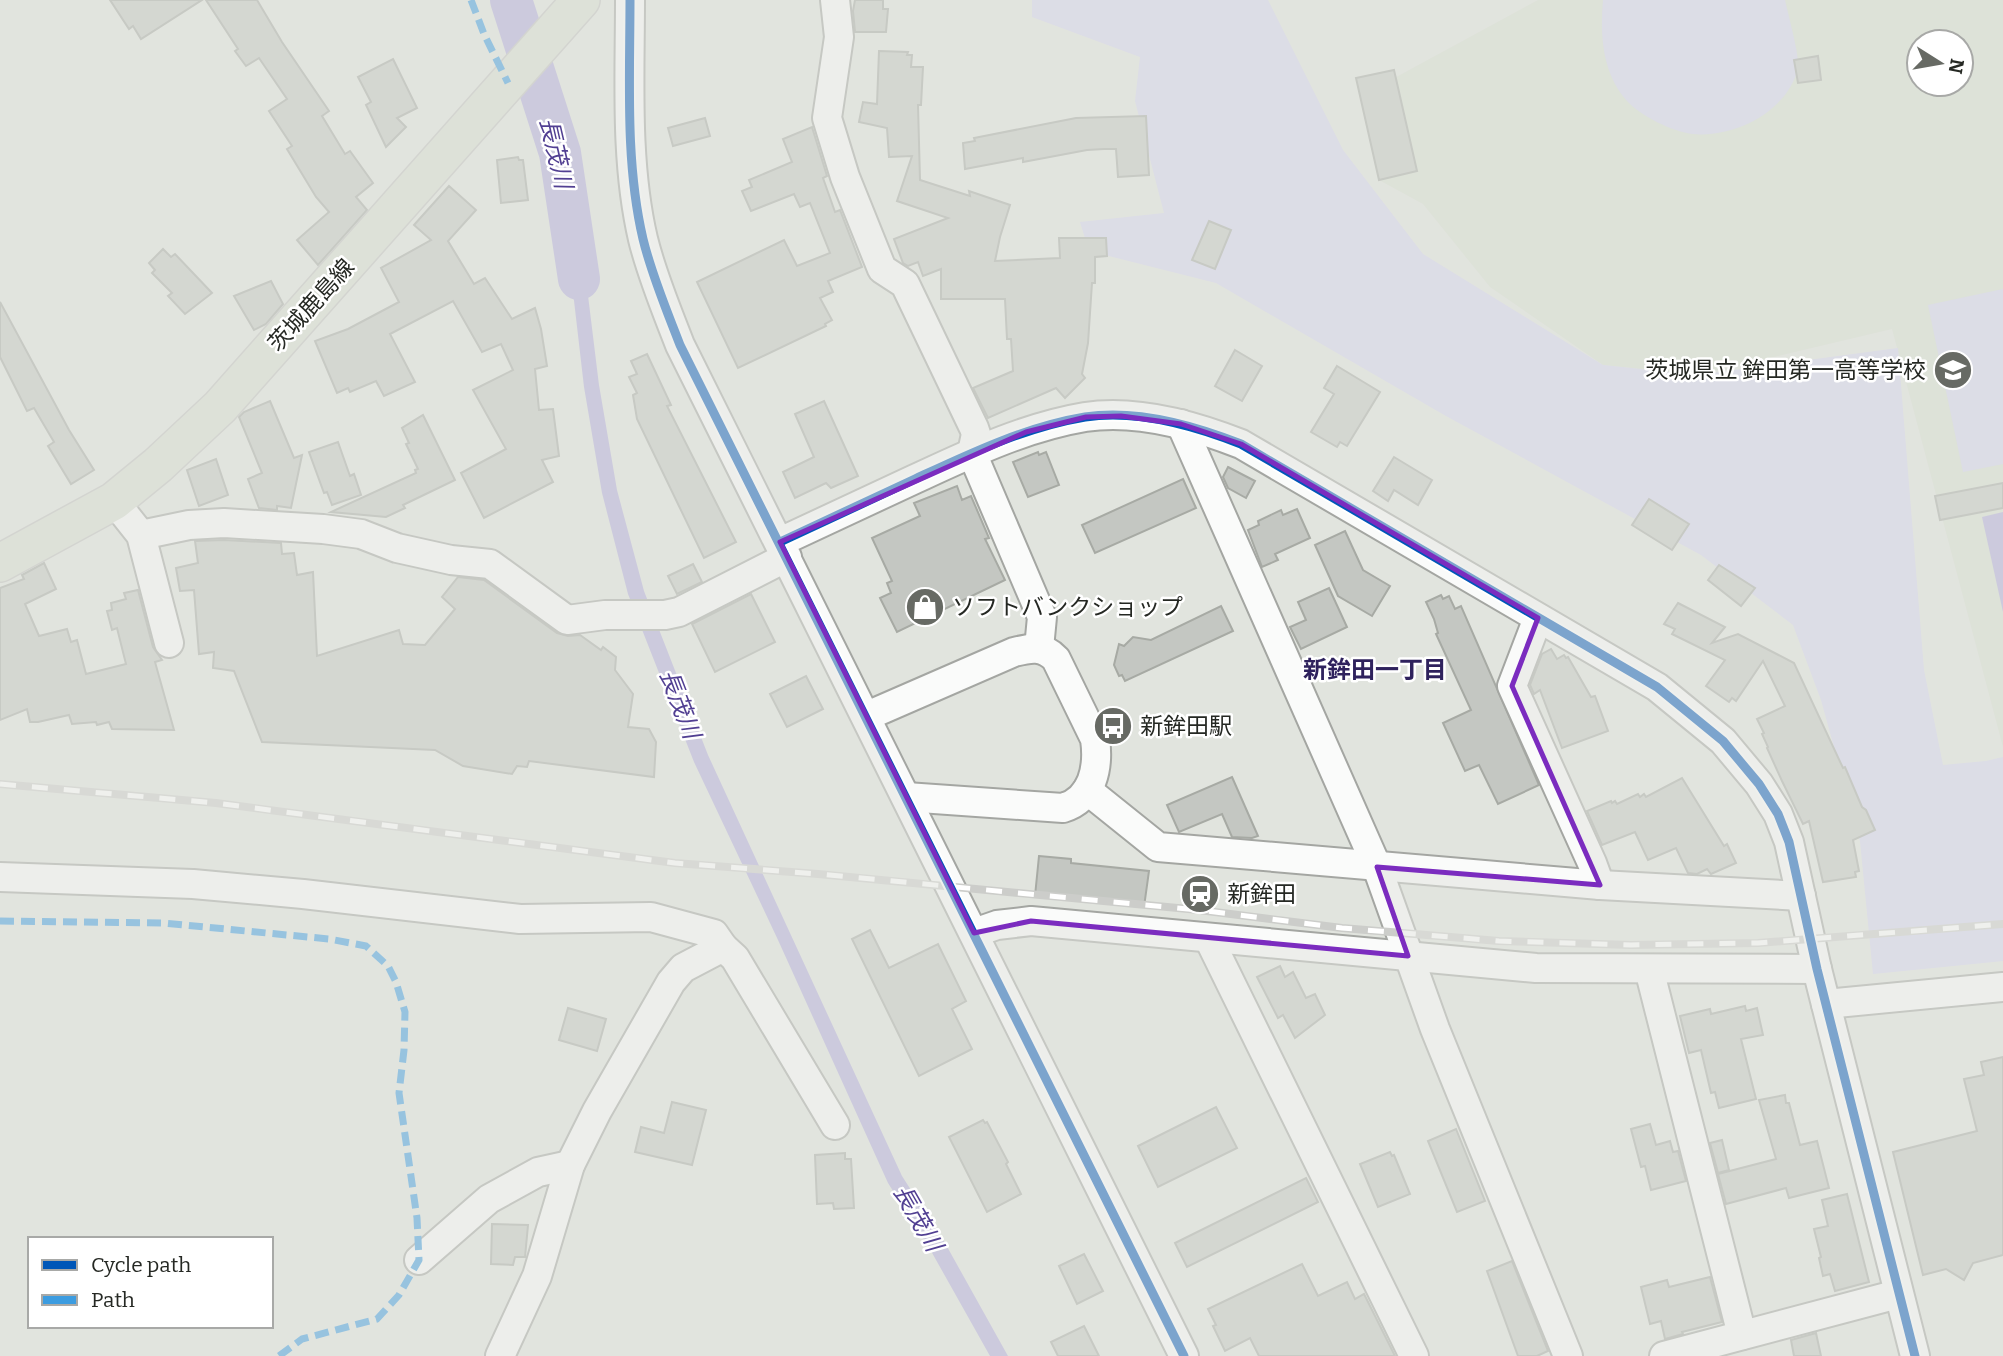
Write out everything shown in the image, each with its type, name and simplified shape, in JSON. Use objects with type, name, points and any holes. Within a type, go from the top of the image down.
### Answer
[{"type":"main road","name":"茨城鹿島線","points":[[0,563],[114,501],[158,466],[220,407],[571,9]]},
{"type":"street","points":[[630,0],[634,185],[643,239],[680,345],[1184,1356]]},
{"type":"street","points":[[835,0],[839,37],[827,118],[845,177],[882,269],[905,284],[974,428],[976,434],[972,453],[1042,617],[1039,648]]},
{"type":"street","points":[[141,535],[224,523],[361,534],[397,548],[451,560],[490,564],[567,620],[605,615],[665,615],[679,612],[784,550],[972,453],[1026,432],[1086,417],[1121,416],[1181,424],[1241,444],[1657,687],[1723,741],[1759,785],[1778,814],[1789,842],[1817,969],[1915,1356]]},
{"type":"street","points":[[1181,424],[1377,867],[1434,1029],[1568,1356]]},
{"type":"street","points":[[114,501],[141,535],[169,643]]},
{"type":"street","points":[[1538,618],[1512,686],[1600,885]]},
{"type":"street","points":[[867,716],[1014,652],[1039,648],[1056,659],[1095,739],[1096,767],[1087,790],[1082,799],[1063,808],[906,797]]},
{"type":"street","points":[[1087,790],[1158,847],[1600,885],[1801,896]]},
{"type":"street","points":[[0,877],[193,884],[520,919],[650,917],[714,934],[735,958],[835,1125]]},
{"type":"street","points":[[974,933],[997,925],[1031,921],[1536,968],[1817,969]]},
{"type":"street","points":[[1209,939],[1414,1356]]},
{"type":"street","points":[[500,1356],[537,1276],[570,1165],[597,1111],[671,982],[683,968],[723,947]]},
{"type":"street","points":[[1649,969],[1742,1335]]},
{"type":"street","points":[[1826,1004],[2003,987]]},
{"type":"street","points":[[419,1260],[489,1199],[538,1172],[570,1165]]},
{"type":"street","points":[[1664,1356],[1898,1294]]},
{"type":"highlighted area","points":[[1121,416],[1181,424],[1241,444],[1538,618],[1512,686],[1600,885],[1377,867],[1408,956],[1031,921],[974,933],[780,542],[1026,432],[1086,417]]},
{"type":"shaded area","points":[[1032,0],[1268,0],[1343,150],[1423,254],[1603,365],[1697,375],[1898,348],[1924,670],[1943,765],[2003,757],[2003,961],[1873,974],[1860,841],[1821,700],[1793,625],[1701,555],[1446,416],[1216,283],[1089,251],[1080,222],[1164,213],[1135,101],[1140,57],[1032,17]]},
{"type":"shaded area","name":"茨城県立 鉾田第一高等学校","points":[[1538,0],[2003,0],[2003,747],[1892,329],[1697,375],[1603,365],[1490,287],[1423,204],[1379,180],[1376,88]]},
{"type":"shaded area","points":[[1603,0],[1785,0],[1796,45],[1798,68],[1783,97],[1758,119],[1726,131],[1709,134],[1685,133],[1667,127],[1633,107],[1612,78],[1604,53]]},
{"type":"shaded area","points":[[2003,289],[2003,464],[1963,472],[1928,305]]},
{"type":"water","points":[[579,222],[599,385],[617,490],[644,591],[708,755],[902,1176],[945,1243],[1008,1356],[990,1356],[931,1251],[888,1183],[694,762],[628,594],[602,493],[584,387],[565,223]]},
{"type":"water","points":[[2003,512],[2003,612],[1982,517]]},
{"type":"building","points":[[110,0],[202,0],[141,39],[133,26],[129,29]]},
{"type":"building","points":[[206,0],[257,0],[329,111],[322,116],[345,154],[350,151],[373,183],[356,197],[367,210],[318,265],[297,240],[329,212],[316,197],[287,149],[292,146],[269,111],[287,99],[259,58],[246,66]]},
{"type":"building","points":[[855,0],[883,0],[883,9],[888,9],[886,32],[855,32]]},
{"type":"building","points":[[879,51],[908,52],[907,55],[912,55],[911,67],[923,67],[921,105],[918,105],[920,180],[970,196],[969,191],[1010,205],[995,261],[1060,258],[1059,238],[1106,238],[1107,256],[1095,257],[1095,283],[1092,283],[1088,343],[1082,374],[1085,378],[1065,398],[1056,388],[988,418],[973,388],[1013,371],[1011,339],[1007,339],[1005,299],[941,299],[941,269],[923,276],[918,262],[908,266],[903,263],[894,239],[948,218],[897,201],[912,156],[889,157],[887,128],[859,122],[863,102],[877,104]]},
{"type":"building","points":[[1818,56],[1821,80],[1798,83],[1794,60]]},
{"type":"building","points":[[393,59],[417,108],[397,118],[406,127],[386,147],[366,105],[371,102],[358,77]]},
{"type":"building","points":[[1394,70],[1417,171],[1379,180],[1356,78]]},
{"type":"building","points":[[1146,116],[1149,175],[1118,177],[1116,149],[1087,150],[1023,162],[1023,158],[965,169],[963,143],[975,141],[974,138],[1076,118]]},
{"type":"building","points":[[705,118],[710,136],[673,146],[668,128]]},
{"type":"building","points":[[812,127],[827,176],[823,178],[835,212],[840,210],[862,267],[828,281],[833,292],[820,298],[832,320],[825,324],[826,326],[738,368],[697,282],[784,240],[797,266],[830,253],[810,203],[800,207],[794,194],[751,211],[742,191],[752,187],[749,180],[792,162],[783,139]]},
{"type":"building","points":[[518,157],[523,160],[528,200],[501,203],[497,160]]},
{"type":"building","points":[[449,186],[476,210],[448,241],[474,284],[485,278],[512,319],[535,308],[547,366],[535,369],[539,410],[553,409],[559,456],[542,460],[553,482],[484,518],[461,473],[506,449],[473,390],[513,370],[501,344],[482,352],[453,301],[390,334],[415,382],[384,396],[376,381],[350,392],[348,388],[337,393],[315,341],[348,329],[399,302],[381,268],[431,240],[414,225]]},
{"type":"building","points":[[1209,221],[1231,230],[1215,269],[1192,260]]},
{"type":"building","points":[[163,249],[171,257],[175,254],[212,293],[185,314],[168,296],[172,293],[152,273],[155,270],[149,263]]},
{"type":"building","points":[[271,281],[283,304],[266,324],[254,330],[234,296]]},
{"type":"building","points":[[0,302],[69,430],[94,470],[71,484],[48,446],[54,442],[34,408],[27,411],[0,357]]},
{"type":"building","points":[[1235,350],[1262,366],[1242,401],[1215,386]]},
{"type":"building","points":[[647,354],[671,405],[667,406],[736,542],[704,558],[637,419],[633,395],[637,393],[629,377],[637,374],[631,361]]},
{"type":"building","points":[[1337,366],[1380,392],[1347,446],[1340,442],[1337,447],[1311,432],[1334,394],[1324,388]]},
{"type":"building","points":[[270,401],[294,458],[302,455],[291,508],[277,506],[277,510],[259,508],[248,479],[262,473],[239,417],[244,412]]},
{"type":"building","points":[[824,401],[858,476],[831,488],[826,483],[795,498],[783,472],[814,457],[795,414]]},
{"type":"building","points":[[423,415],[455,480],[403,505],[405,508],[386,517],[331,512],[416,473],[415,470],[418,469],[402,428]]},
{"type":"building","points":[[338,442],[350,476],[354,474],[361,495],[332,505],[327,492],[324,493],[309,452]]},
{"type":"building","points":[[1038,452],[1039,455],[1046,452],[1059,485],[1028,497],[1013,462]]},
{"type":"building","points":[[1394,457],[1432,480],[1418,505],[1394,490],[1388,501],[1373,491]]},
{"type":"building","points":[[216,459],[228,495],[199,506],[187,470]]},
{"type":"building","points":[[1228,467],[1255,481],[1246,498],[1228,488],[1223,477]]},
{"type":"building","points":[[1183,479],[1196,508],[1095,553],[1082,525]]},
{"type":"building","points":[[2003,483],[2003,508],[1940,520],[1935,496]]},
{"type":"building","points":[[957,486],[962,500],[971,496],[989,538],[985,539],[1005,580],[897,632],[880,598],[891,593],[887,583],[892,581],[872,538],[920,516],[914,503]]},
{"type":"building","points":[[1649,499],[1689,524],[1672,550],[1632,525]]},
{"type":"building","points":[[1297,509],[1310,538],[1275,554],[1278,560],[1262,567],[1248,530],[1259,525],[1258,521],[1281,510],[1283,515]]},
{"type":"building","points":[[1345,531],[1363,570],[1390,586],[1372,616],[1338,596],[1315,545]]},
{"type":"building","points":[[195,541],[281,543],[282,554],[294,553],[297,575],[313,572],[317,656],[399,630],[403,644],[425,645],[455,609],[442,597],[458,577],[484,580],[557,633],[580,635],[616,657],[615,670],[633,694],[628,727],[649,729],[656,742],[654,777],[529,761],[527,767],[517,766],[512,774],[463,766],[435,750],[262,742],[234,671],[213,668],[214,652],[199,654],[194,590],[180,591],[176,568],[198,563]]},
{"type":"building","points":[[44,563],[56,589],[25,604],[39,636],[67,629],[71,642],[77,640],[86,674],[126,664],[117,628],[112,630],[107,611],[112,610],[111,603],[126,599],[124,593],[138,590],[153,647],[162,660],[155,662],[174,730],[112,729],[109,722],[97,725],[96,722],[72,724],[69,715],[30,722],[27,709],[0,720],[0,588],[24,579],[22,575]]},
{"type":"building","points":[[693,564],[702,582],[677,594],[668,576]]},
{"type":"building","points":[[1719,565],[1755,588],[1741,606],[1708,580]]},
{"type":"building","points":[[1329,588],[1347,627],[1301,649],[1290,627],[1306,620],[1298,602]]},
{"type":"building","points":[[751,594],[775,642],[715,672],[692,624]]},
{"type":"building","points":[[1441,595],[1443,599],[1449,596],[1455,609],[1461,606],[1539,785],[1498,804],[1479,765],[1465,771],[1443,723],[1471,710],[1436,634],[1438,633],[1434,619],[1426,602]]},
{"type":"building","points":[[1678,603],[1725,627],[1712,643],[1738,634],[1794,663],[1875,830],[1853,840],[1859,871],[1855,872],[1856,877],[1823,882],[1809,821],[1803,824],[1767,748],[1757,719],[1785,706],[1763,661],[1736,701],[1732,698],[1729,702],[1706,686],[1725,660],[1672,634],[1675,629],[1664,624]]},
{"type":"building","points":[[1221,606],[1233,631],[1125,681],[1122,675],[1119,676],[1114,665],[1119,644],[1124,646],[1133,637],[1151,640]]},
{"type":"building","points":[[1551,649],[1557,659],[1564,655],[1568,657],[1591,697],[1595,696],[1608,731],[1562,748],[1540,690],[1534,694],[1530,685],[1542,654]]},
{"type":"building","points":[[806,676],[823,709],[787,727],[770,694]]},
{"type":"building","points":[[1232,777],[1258,836],[1232,837],[1222,814],[1179,832],[1167,805]]},
{"type":"building","points":[[1682,778],[1724,846],[1727,844],[1736,863],[1711,874],[1707,869],[1697,874],[1688,873],[1676,848],[1648,860],[1635,832],[1602,845],[1587,811],[1611,801],[1617,804],[1638,794],[1640,797],[1644,794],[1646,797]]},
{"type":"building","points":[[1039,856],[1071,859],[1071,863],[1149,871],[1144,907],[1035,896]]},
{"type":"building","points":[[870,930],[889,968],[938,944],[966,1001],[952,1009],[972,1049],[919,1076],[852,939]]},
{"type":"building","points":[[1280,966],[1285,977],[1293,972],[1306,998],[1315,994],[1325,1015],[1295,1038],[1283,1015],[1278,1018],[1257,977]]},
{"type":"building","points":[[1745,1006],[1746,1011],[1757,1008],[1763,1035],[1741,1039],[1756,1099],[1719,1108],[1715,1092],[1711,1093],[1701,1050],[1689,1053],[1680,1016],[1710,1009],[1711,1014]]},
{"type":"building","points":[[568,1008],[606,1019],[597,1051],[559,1040]]},
{"type":"building","points":[[2003,1057],[2003,1255],[1973,1263],[1964,1280],[1946,1269],[1923,1275],[1893,1152],[1977,1131],[1964,1079],[1984,1075],[1981,1062]]},
{"type":"building","points":[[1785,1095],[1800,1145],[1817,1141],[1829,1188],[1789,1198],[1786,1188],[1726,1204],[1718,1174],[1776,1159],[1759,1100]]},
{"type":"building","points":[[672,1102],[706,1110],[692,1165],[635,1152],[641,1127],[664,1133]]},
{"type":"building","points":[[1216,1107],[1237,1148],[1158,1187],[1138,1146]]},
{"type":"building","points":[[983,1120],[987,1122],[1008,1162],[1006,1164],[1021,1194],[987,1212],[949,1137]]},
{"type":"building","points":[[1650,1124],[1656,1145],[1670,1141],[1673,1152],[1678,1151],[1686,1181],[1651,1190],[1645,1166],[1641,1167],[1631,1129]]},
{"type":"building","points":[[1456,1129],[1485,1201],[1457,1212],[1428,1141]]},
{"type":"building","points":[[1722,1140],[1729,1170],[1718,1173],[1710,1143]]},
{"type":"building","points":[[1390,1152],[1394,1155],[1410,1194],[1378,1207],[1360,1164]]},
{"type":"building","points":[[845,1153],[845,1159],[851,1159],[854,1208],[834,1209],[833,1203],[817,1204],[815,1155]]},
{"type":"building","points":[[1306,1178],[1318,1202],[1187,1267],[1175,1243]]},
{"type":"building","points":[[1847,1194],[1869,1282],[1835,1291],[1830,1274],[1823,1276],[1814,1229],[1828,1226],[1822,1200]]},
{"type":"building","points":[[492,1224],[528,1225],[525,1257],[515,1257],[513,1265],[491,1264]]},
{"type":"building","points":[[1084,1254],[1103,1291],[1077,1304],[1059,1266]]},
{"type":"building","points":[[1512,1261],[1548,1351],[1537,1356],[1518,1356],[1487,1271]]},
{"type":"building","points":[[1302,1264],[1318,1296],[1347,1282],[1355,1299],[1364,1294],[1395,1356],[1259,1356],[1250,1338],[1225,1351],[1208,1309]]},
{"type":"building","points":[[1710,1277],[1722,1322],[1665,1339],[1661,1321],[1650,1324],[1641,1287],[1667,1280],[1669,1287]]},
{"type":"building","points":[[1084,1326],[1099,1356],[1058,1356],[1051,1342]]},
{"type":"building","points":[[1816,1333],[1821,1356],[1794,1356],[1791,1340]]},
{"type":"waterway","name":"長茂川","points":[[511,0],[560,153],[579,279]]},
{"type":"railway","points":[[0,784],[216,803],[675,863],[1199,910],[1342,928],[1499,941],[1631,945],[1758,943],[2003,924]]},
{"type":"marked path","points":[[471,0],[508,83]]},
{"type":"marked path","points":[[0,921],[163,923],[329,939],[366,946],[388,966],[405,1012],[399,1093],[417,1218],[419,1260],[399,1295],[377,1319],[302,1339],[279,1356]]},
{"type":"cycle path","points":[[630,0],[630,120],[637,210],[651,266],[680,345],[1184,1356]]},
{"type":"cycle path","points":[[780,542],[956,460],[1041,427],[1104,415],[1164,420],[1241,444],[1657,687],[1723,741],[1759,784],[1778,814],[1789,842],[1817,969],[1915,1356]]},
{"type":"place","name":"茨城県立 鉾田第一高等学校","points":[[1953,370]]},
{"type":"place","name":"ソフトバンクショップ","points":[[925,607]]},
{"type":"place","name":"新鉾田駅","points":[[1113,726]]},
{"type":"place","name":"新鉾田","points":[[1200,894]]},
{"type":"district","name":"新鉾田一丁目","points":[[1375,670]]}]
